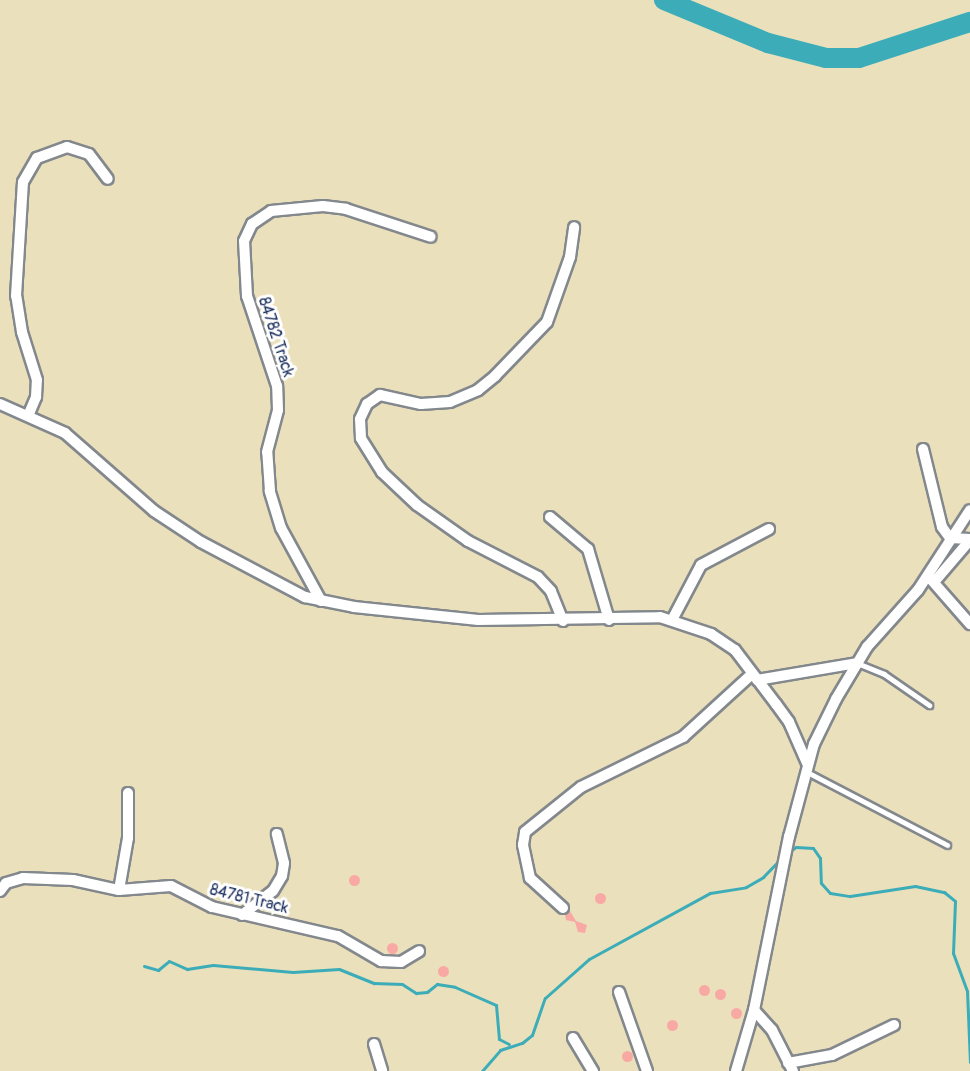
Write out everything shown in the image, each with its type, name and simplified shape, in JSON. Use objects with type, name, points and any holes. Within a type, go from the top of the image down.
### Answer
[{"type":"street","points":[[28,416],[36,397],[37,380],[21,332],[16,296],[23,182],[37,158],[68,147],[89,154],[108,179]]},
{"type":"street","name":"84782 Track","points":[[321,602],[281,528],[270,491],[267,452],[278,410],[277,386],[247,296],[244,241],[252,224],[271,211],[323,206],[346,209],[431,237]]},
{"type":"street","points":[[563,621],[551,591],[538,577],[468,541],[390,479],[366,448],[360,418],[367,404],[380,395],[421,404],[450,402],[478,390],[495,376],[547,322],[570,257],[574,227]]},
{"type":"street","points":[[0,404],[74,439],[118,482],[187,533],[293,592],[321,602],[439,618],[563,621],[672,620],[722,640],[755,677],[789,722],[806,767]]},
{"type":"street","points":[[923,449],[940,520],[950,538]]},
{"type":"street","points":[[931,578],[950,538],[970,510]]},
{"type":"street","points":[[550,517],[588,549],[609,620]]},
{"type":"street","points":[[672,620],[702,565],[769,529]]},
{"type":"street","points":[[950,538],[970,540]]},
{"type":"street","points":[[736,1071],[754,1010],[806,767],[824,723],[857,663],[931,578],[970,540]]},
{"type":"street","points":[[931,578],[970,624]]},
{"type":"street","points":[[563,908],[530,878],[523,845],[525,832],[581,787],[683,737],[755,677],[857,663]]},
{"type":"street","points":[[119,890],[128,838],[128,793]]},
{"type":"street","points":[[242,915],[273,891],[282,876],[284,862],[277,834]]},
{"type":"street","name":"84781 Track","points":[[0,891],[6,883],[23,878],[73,880],[119,890],[171,886],[200,903],[242,915],[338,936],[381,961],[401,962],[419,951]]},
{"type":"street","points":[[619,992],[647,1071]]},
{"type":"street","points":[[754,1010],[772,1030],[790,1067],[832,1055],[894,1025]]},
{"type":"street","points":[[573,1038],[593,1071]]},
{"type":"street","points":[[374,1044],[382,1071]]},
{"type":"lane","points":[[857,663],[884,674],[929,705]]},
{"type":"lane","points":[[806,767],[947,845]]},
{"type":"building","points":[[354,875],[358,876],[358,884],[354,885],[350,884],[349,880],[350,876]]},
{"type":"building","points":[[600,893],[604,894],[604,902],[600,903],[596,902],[595,898],[596,894]]},
{"type":"building","points":[[570,911],[576,921],[587,925],[585,933],[578,932],[575,922],[566,920],[565,915]]},
{"type":"building","points":[[392,943],[396,944],[396,952],[392,953],[388,952],[387,948],[388,944]]},
{"type":"building","points":[[443,966],[447,967],[447,975],[443,976],[439,975],[438,971],[439,967]]},
{"type":"building","points":[[704,985],[708,986],[708,994],[704,995],[700,994],[699,990],[700,986]]},
{"type":"building","points":[[720,989],[724,990],[724,998],[720,999],[716,998],[715,994],[716,990]]},
{"type":"building","points":[[736,1008],[740,1009],[740,1017],[736,1018],[732,1017],[731,1013],[732,1009]]},
{"type":"building","points":[[672,1020],[676,1021],[676,1029],[672,1030],[668,1029],[667,1025],[668,1021]]},
{"type":"building","points":[[627,1051],[631,1052],[631,1060],[627,1061],[623,1060],[622,1056],[623,1052]]},
{"type":"waterway","points":[[664,0],[768,43],[826,58],[859,58],[970,22]]},
{"type":"waterway","points":[[790,851],[796,847],[813,848],[820,858],[821,883],[830,893],[850,896],[915,886],[944,892],[955,901],[953,953],[967,991],[970,1062]]},
{"type":"waterway","points":[[482,1071],[500,1050],[522,1043],[532,1035],[545,998],[589,959],[710,893],[746,887],[763,877],[782,857]]},
{"type":"waterway","points":[[144,966],[158,970],[169,961],[187,969],[213,965],[293,972],[339,969],[374,983],[402,984],[416,993],[427,992],[437,984],[455,987],[496,1005],[499,1039],[509,1044]]}]
